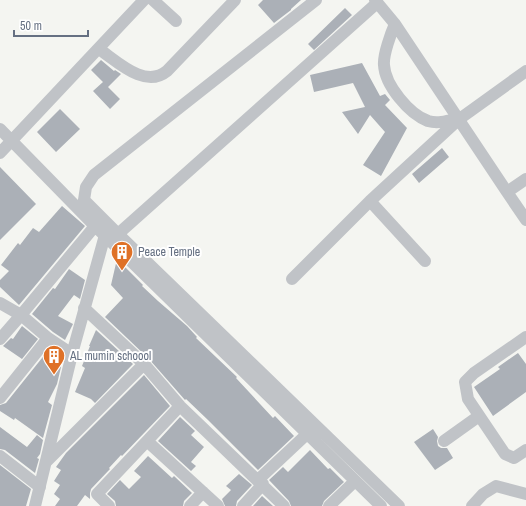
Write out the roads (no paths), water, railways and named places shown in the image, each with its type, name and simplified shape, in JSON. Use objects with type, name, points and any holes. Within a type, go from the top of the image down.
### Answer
[{"type":"street","points":[[0,153],[144,0]]},
{"type":"street","points":[[153,0],[176,21]]},
{"type":"street","points":[[99,49],[134,73],[146,77],[158,77],[167,71],[235,0]]},
{"type":"street","points":[[316,0],[94,175],[86,187],[84,200],[399,506]]},
{"type":"street","points":[[118,234],[376,1],[395,24],[526,220]]},
{"type":"street","points":[[395,24],[389,38],[384,64],[387,78],[391,87],[408,107],[417,115],[428,121],[441,123],[458,119]]},
{"type":"street","points":[[292,279],[370,201],[458,119],[526,71]]},
{"type":"street","points":[[0,129],[95,226],[381,506]]},
{"type":"street","points":[[507,192],[526,179]]},
{"type":"street","points":[[370,201],[425,262]]},
{"type":"street","points":[[0,340],[95,226]]},
{"type":"street","points":[[35,506],[72,354],[105,235]]},
{"type":"street","points":[[0,303],[21,315],[48,338],[72,354]]},
{"type":"street","points":[[84,308],[144,364],[180,406],[284,506]]},
{"type":"street","points":[[526,337],[474,373],[465,382],[468,399],[505,454],[514,458],[526,450]]},
{"type":"street","points":[[0,398],[48,338]]},
{"type":"street","points":[[46,462],[144,364]]},
{"type":"street","points":[[109,506],[97,494],[180,406]]},
{"type":"street","points":[[444,441],[479,416]]},
{"type":"street","points":[[243,506],[260,482],[307,434]]},
{"type":"street","points":[[147,441],[218,506]]},
{"type":"street","points":[[0,456],[40,487]]},
{"type":"street","points":[[329,506],[355,481]]},
{"type":"street","points":[[472,506],[483,494],[496,486],[526,494]]},
{"type":"street","points":[[190,506],[203,492]]},
{"type":"place","name":"Peace Temple","points":[[122,272]]},
{"type":"place","name":"AL mumin schoool","points":[[54,376]]}]
